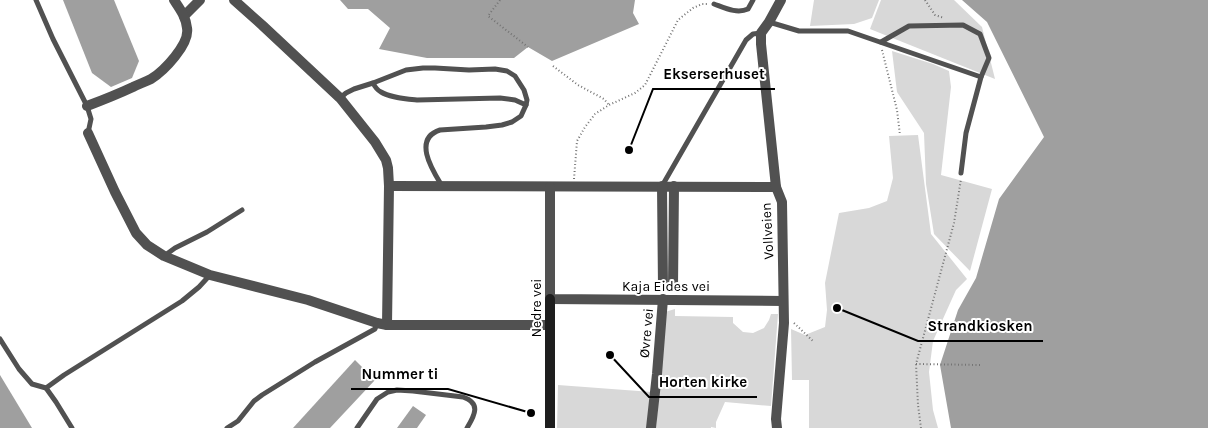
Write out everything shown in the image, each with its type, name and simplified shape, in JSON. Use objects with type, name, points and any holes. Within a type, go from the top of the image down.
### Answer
[{"type":"main road","name":"Nedre vei","points":[[550,299],[550,428]]},
{"type":"street","points":[[87,106],[114,96],[151,78],[174,57],[184,44],[188,29],[184,16],[174,0]]},
{"type":"street","points":[[184,16],[200,0]]},
{"type":"street","points":[[234,0],[340,98],[375,142],[386,160],[389,186],[382,324]]},
{"type":"street","points":[[761,33],[781,0]]},
{"type":"street","name":"Vollveien","points":[[761,33],[776,187],[782,202],[782,301],[784,323],[776,419],[777,428]]},
{"type":"street","points":[[88,133],[136,233],[147,246],[164,256],[210,275],[308,300],[382,324],[550,325]]},
{"type":"street","points":[[389,186],[776,187]]},
{"type":"street","points":[[662,186],[668,287],[674,186]]},
{"type":"street","name":"Nedre vei","points":[[550,187],[550,299]]},
{"type":"street","name":"Kaja Eides vei","points":[[550,299],[782,301]]},
{"type":"street","name":"Øvre vei","points":[[650,428],[657,374],[663,300]]},
{"type":"lane","points":[[36,0],[52,38],[87,106],[91,118],[88,133]]},
{"type":"lane","points":[[714,4],[744,12],[753,0]]},
{"type":"lane","points":[[769,22],[799,31],[848,31],[981,77]]},
{"type":"lane","points":[[880,41],[909,26],[962,25],[980,34],[989,58],[981,77],[966,133],[961,173]]},
{"type":"lane","points":[[662,186],[746,40],[753,34],[761,33]]},
{"type":"lane","points":[[340,98],[354,89],[411,69],[435,68],[501,70],[510,72],[519,82],[527,97],[526,106],[521,116],[512,122],[502,125],[440,130],[432,133],[427,141],[426,153],[430,166],[442,187]]},
{"type":"lane","points":[[373,83],[383,94],[408,100],[500,98],[514,100],[526,106]]},
{"type":"lane","points":[[164,256],[242,210]]},
{"type":"lane","points":[[46,388],[182,301],[210,275]]},
{"type":"lane","points":[[227,428],[238,421],[254,401],[262,395],[382,324]]},
{"type":"lane","points":[[0,339],[19,369],[32,384],[46,388],[72,428]]},
{"type":"lane","points":[[357,428],[378,399],[388,392],[397,390],[470,399],[474,404],[475,410],[474,417],[467,428]]},
{"type":"path","points":[[500,0],[488,16],[528,47]]},
{"type":"path","points":[[925,0],[934,15],[944,18]]},
{"type":"path","points":[[573,186],[577,141],[595,114],[635,93],[645,85],[678,20],[702,4],[714,4]]},
{"type":"path","points":[[880,41],[897,110],[900,135]]},
{"type":"path","points":[[553,66],[578,84],[604,99],[609,105]]},
{"type":"path","points":[[920,428],[916,364],[954,223],[961,173]]},
{"type":"path","points":[[783,312],[814,342]]},
{"type":"path","points":[[916,364],[980,365]]},
{"type":"shaded area","points":[[63,0],[114,0],[139,61],[132,78],[111,87],[92,73]]},
{"type":"shaded area","points":[[340,0],[635,0],[633,13],[639,24],[552,61],[528,47],[514,58],[427,58],[379,49],[390,28],[368,9],[348,9]]},
{"type":"shaded area","points":[[814,0],[879,0],[872,18],[854,24],[810,26]]},
{"type":"shaded area","points":[[881,0],[954,0],[982,27],[995,79],[870,29]]},
{"type":"shaded area","points":[[962,0],[1208,0],[1208,428],[951,428],[940,365],[958,310],[976,278],[999,199],[1044,137],[987,22]]},
{"type":"shaded area","points":[[892,51],[949,71],[951,87],[941,175],[992,189],[970,271],[934,234],[926,184],[924,133],[897,92]]},
{"type":"shaded area","points":[[918,135],[931,234],[967,279],[956,290],[933,341],[929,372],[933,410],[938,428],[809,428],[809,380],[792,380],[791,329],[805,335],[825,327],[827,310],[825,283],[839,213],[869,208],[887,201],[893,178],[889,136]]},
{"type":"shaded area","points":[[675,309],[675,316],[733,317],[733,323],[743,332],[753,333],[764,328],[771,314],[778,314],[771,406],[725,402],[716,422],[716,428],[656,428],[665,312]]},
{"type":"shaded area","points":[[355,360],[375,380],[330,428],[293,428]]},
{"type":"shaded area","points":[[0,375],[32,428],[0,428]]},
{"type":"shaded area","points":[[558,385],[652,392],[647,428],[557,428]]},
{"type":"shaded area","points":[[413,406],[426,415],[417,428],[397,428]]},
{"type":"place","name":"Ekserserhuset","points":[[629,150]]},
{"type":"place","name":"Strandkiosken","points":[[837,308]]},
{"type":"place","name":"Horten kirke","points":[[610,355]]},
{"type":"place","name":"Nummer ti","points":[[531,413]]}]
